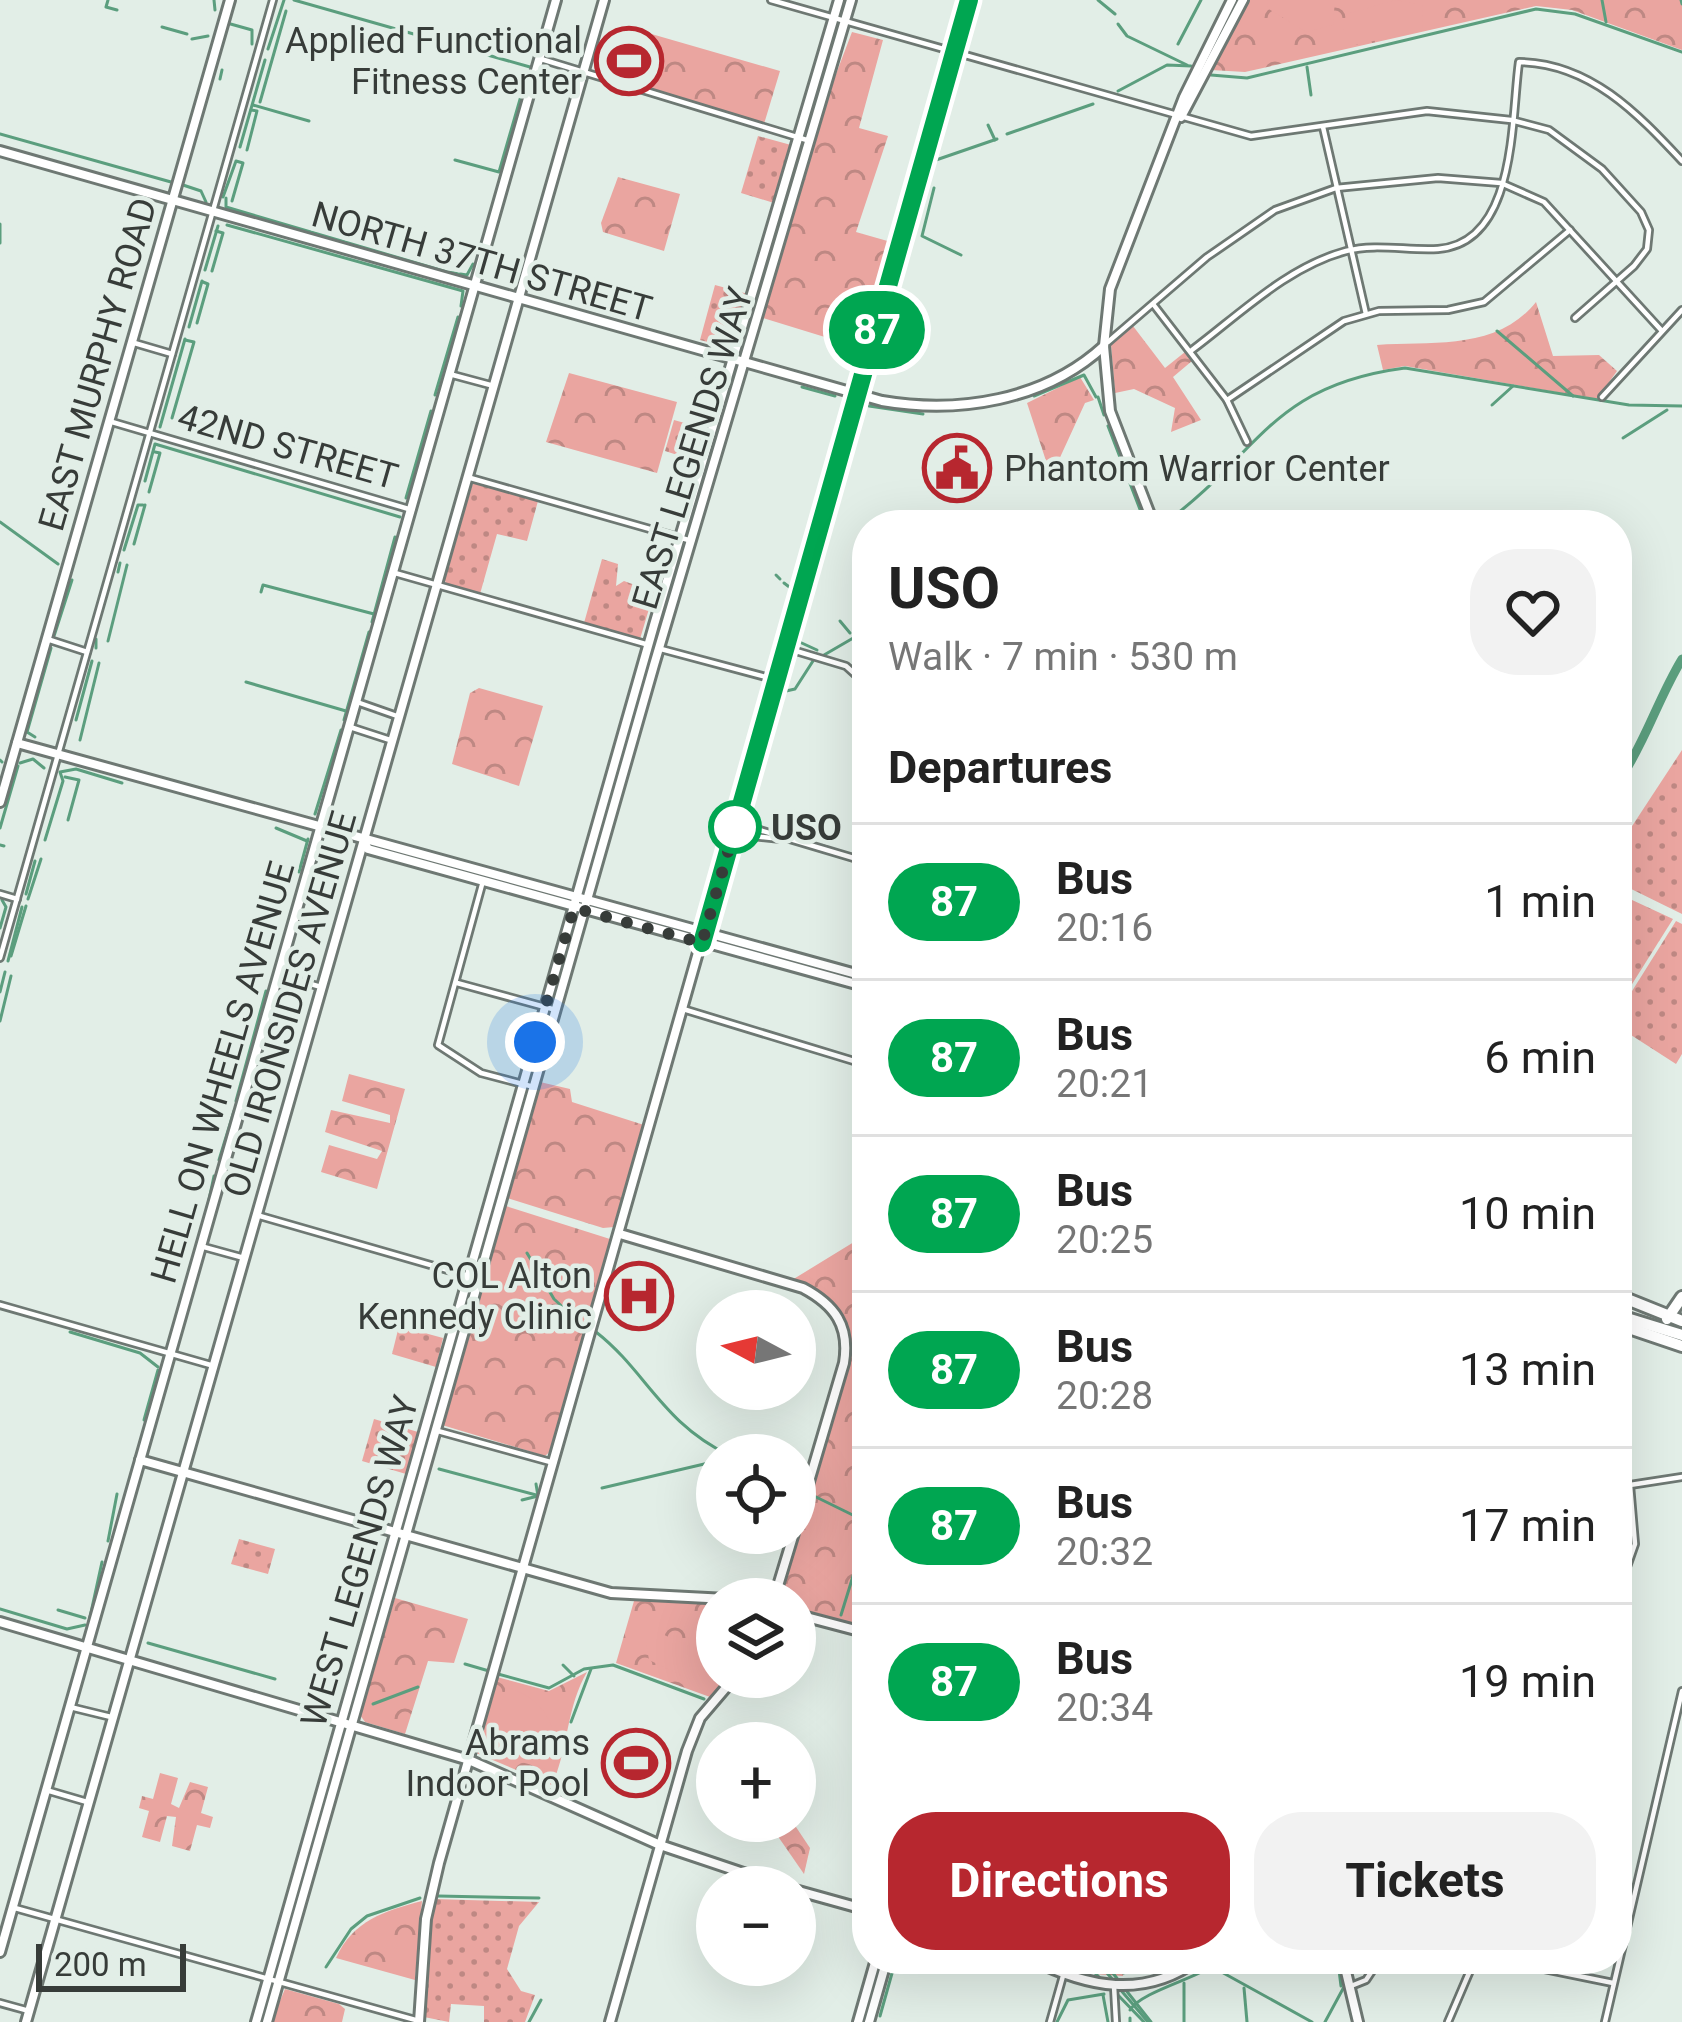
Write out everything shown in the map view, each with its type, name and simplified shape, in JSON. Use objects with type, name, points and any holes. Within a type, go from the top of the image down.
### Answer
[{"type":"main road","points":[[1632,1320],[1655,1322],[1672,1316],[1682,1298]]},
{"type":"main road","points":[[1632,1299],[1672,1316]]},
{"type":"main road","points":[[1632,1322],[1682,1336]]},
{"type":"main road","points":[[1632,1324],[1682,1346]]},
{"type":"street","name":"EAST MURPHY ROAD","points":[[0,802],[230,0]]},
{"type":"street","points":[[0,958],[273,0]]},
{"type":"street","name":"HELL ON WHEELS AVENUE","points":[[0,1952],[556,0]]},
{"type":"street","name":"OLD IRONSIDES AVENUE","points":[[28,2017],[604,0]]},
{"type":"street","points":[[771,0],[1251,136],[1427,111],[1511,120],[1549,130],[1581,149],[1647,221],[1647,249],[1618,282],[1575,318]]},
{"type":"street","name":"EAST LEGENDS WAY","points":[[580,904],[654,647],[747,364],[810,141],[839,20],[839,0]]},
{"type":"street","name":"EAST LEGENDS WAY","points":[[580,904],[654,665],[654,625],[799,137],[850,0]]},
{"type":"street","points":[[13,1907],[419,2022],[429,1900],[969,0]]},
{"type":"street","points":[[1180,118],[1184,98],[1232,0]]},
{"type":"street","points":[[1148,510],[1111,418],[1103,346],[1118,256],[1180,118],[1243,0]]},
{"type":"street","points":[[540,59],[810,141]]},
{"type":"street","points":[[1192,350],[1286,279],[1351,250],[1440,249],[1461,243],[1489,220],[1502,183],[1519,62],[1560,66],[1594,83],[1640,117],[1682,161]]},
{"type":"street","points":[[1323,128],[1366,314]]},
{"type":"street","name":"NORTH 37TH STREET","points":[[0,151],[858,397],[932,407],[1000,399],[1072,369],[1103,346]]},
{"type":"street","points":[[1103,346],[1262,218],[1336,188],[1416,178],[1502,183],[1530,193],[1662,331]]},
{"type":"street","points":[[1227,400],[1322,331],[1366,314],[1484,302],[1570,230]]},
{"type":"street","points":[[1153,304],[1227,400],[1247,442]]},
{"type":"street","points":[[1602,398],[1682,310]]},
{"type":"street","points":[[131,342],[173,354]]},
{"type":"street","points":[[451,374],[494,386]]},
{"type":"street","name":"42ND STREET","points":[[109,422],[412,510]]},
{"type":"street","points":[[467,477],[692,542]]},
{"type":"street","points":[[394,572],[777,680]]},
{"type":"street","points":[[47,640],[87,652]]},
{"type":"street","points":[[787,648],[852,671]]},
{"type":"street","points":[[357,702],[399,717]]},
{"type":"street","points":[[350,727],[392,741]]},
{"type":"street","points":[[17,743],[486,871],[580,904]]},
{"type":"street","points":[[740,809],[751,824]]},
{"type":"street","points":[[736,823],[852,858]]},
{"type":"street","points":[[733,834],[784,839]]},
{"type":"street","points":[[364,841],[368,849],[852,983]]},
{"type":"street","points":[[486,871],[438,1045],[481,1073],[534,1087]]},
{"type":"street","points":[[0,894],[17,899]]},
{"type":"street","name":"WEST LEGENDS WAY","points":[[256,2022],[273,1981],[437,1431],[523,1084],[580,904]]},
{"type":"street","points":[[703,938],[852,973]]},
{"type":"street","points":[[279,975],[321,986]]},
{"type":"street","points":[[455,982],[550,1008]]},
{"type":"street","name":"WEST LEGENDS WAY","points":[[347,1724],[395,1532],[534,1087],[550,1008]]},
{"type":"street","points":[[683,1009],[852,1060]]},
{"type":"street","points":[[257,1215],[474,1277]]},
{"type":"street","points":[[620,1234],[803,1288],[833,1307],[844,1330],[844,1363],[816,1457]]},
{"type":"street","points":[[202,1246],[244,1258]]},
{"type":"street","points":[[0,1305],[214,1366]]},
{"type":"street","points":[[426,1428],[554,1463]]},
{"type":"street","points":[[140,1460],[611,1593],[696,1597]]},
{"type":"street","points":[[1632,1485],[1682,1477]]},
{"type":"street","points":[[1632,1509],[1632,1552]]},
{"type":"street","points":[[816,1620],[852,1629]]},
{"type":"street","points":[[0,1622],[469,1760],[660,1845],[722,1866]]},
{"type":"street","points":[[1632,1906],[1682,1691]]},
{"type":"street","points":[[610,2022],[700,1718],[717,1698]]},
{"type":"street","points":[[70,1707],[113,1718]]},
{"type":"street","points":[[46,1790],[89,1803]]},
{"type":"street","points":[[816,1896],[852,1906]]},
{"type":"street","points":[[858,2022],[872,1974]]},
{"type":"street","points":[[869,2022],[883,1974]]},
{"type":"street","points":[[1050,2022],[1063,1975],[1114,1986],[1170,1974]]},
{"type":"street","points":[[1347,1974],[1358,2022]]},
{"type":"street","points":[[1351,1987],[1370,1974]]},
{"type":"street","points":[[1448,2022],[1469,1974]]},
{"type":"street","points":[[1566,1974],[1614,1984]]},
{"type":"street","points":[[1605,2022],[1616,1974]]},
{"type":"street","name":"WEST LEGENDS WAY","points":[[267,2022],[273,1981]]},
{"type":"street","points":[[1114,1986],[1116,2022]]},
{"type":"street","points":[[0,2003],[28,2017]]},
{"type":"green space","points":[[1246,0],[1682,0],[1682,50],[1572,10],[1536,6],[1245,72],[1211,70]]},
{"type":"green space","points":[[1268,0],[1335,0],[1333,25],[1306,32],[1267,8]]},
{"type":"green space","points":[[1395,0],[1422,5],[1423,30],[1351,46],[1342,26],[1347,14]]},
{"type":"green space","points":[[852,32],[883,40],[859,128],[888,136],[856,232],[898,244],[867,350],[763,318],[822,111]]},
{"type":"green space","points":[[648,33],[780,71],[764,124],[650,92],[659,58],[632,50],[635,39]]},
{"type":"green space","points":[[758,136],[791,145],[774,203],[741,193]]},
{"type":"green space","points":[[618,177],[680,194],[664,251],[603,232],[601,223]]},
{"type":"green space","points":[[715,285],[748,294],[731,348],[700,340]]},
{"type":"green space","points":[[1536,302],[1553,356],[1599,355],[1617,371],[1597,399],[1405,366],[1383,370],[1377,345],[1483,336],[1503,329]]},
{"type":"green space","points":[[1133,326],[1165,368],[1185,352],[1192,361],[1173,377],[1201,420],[1171,432],[1175,408],[1134,389],[1115,393],[1111,345]]},
{"type":"green space","points":[[569,373],[677,402],[657,473],[546,442]]},
{"type":"green space","points":[[1080,377],[1094,400],[1085,403],[1057,464],[1048,467],[1027,403]]},
{"type":"green space","points":[[674,420],[706,429],[696,461],[665,451]]},
{"type":"green space","points":[[473,483],[538,501],[527,541],[497,534],[480,594],[446,584],[444,577]]},
{"type":"green space","points":[[602,559],[618,564],[616,586],[624,581],[654,592],[640,639],[584,623]]},
{"type":"green space","points":[[479,688],[543,706],[519,786],[452,764],[470,693]]},
{"type":"green space","points":[[1682,750],[1682,914],[1632,889],[1632,826]]},
{"type":"green space","points":[[1632,900],[1673,919],[1632,984]]},
{"type":"green space","points":[[1676,921],[1682,924],[1682,1054],[1676,1064],[1632,1036],[1632,991]]},
{"type":"green space","points":[[349,1074],[405,1089],[377,1189],[321,1172],[329,1145],[377,1159],[382,1151],[325,1132],[331,1110],[390,1123],[390,1115],[342,1101]]},
{"type":"green space","points":[[540,1082],[570,1089],[572,1102],[644,1125],[614,1227],[603,1228],[507,1198]]},
{"type":"green space","points":[[506,1206],[610,1239],[553,1449],[545,1456],[442,1425]]},
{"type":"green space","points":[[852,1243],[852,1625],[816,1616],[816,1578],[784,1578],[791,1554],[816,1554],[816,1470],[850,1356],[847,1328],[836,1307],[792,1280]]},
{"type":"green space","points":[[399,1326],[443,1338],[436,1367],[392,1354]]},
{"type":"green space","points":[[374,1419],[418,1432],[406,1474],[362,1461]]},
{"type":"green space","points":[[239,1539],[275,1549],[268,1574],[231,1564]]},
{"type":"green space","points":[[395,1598],[468,1619],[454,1663],[428,1661],[405,1734],[365,1722],[360,1715]]},
{"type":"green space","points":[[634,1601],[696,1602],[696,1692],[616,1663]]},
{"type":"green space","points":[[662,1634],[696,1649],[696,1676],[689,1679],[649,1660],[646,1642]]},
{"type":"green space","points":[[587,1672],[552,1785],[476,1753],[497,1677],[549,1691]]},
{"type":"green space","points":[[506,1687],[532,1699],[548,1719],[556,1743],[553,1771],[489,1753]]},
{"type":"green space","points":[[160,1773],[178,1778],[171,1804],[179,1808],[190,1782],[208,1787],[201,1813],[213,1817],[210,1828],[197,1825],[190,1851],[172,1846],[176,1817],[167,1816],[160,1842],[142,1837],[149,1811],[139,1808],[142,1796],[153,1799]]},
{"type":"green space","points":[[782,1842],[806,1842],[810,1848],[806,1866],[798,1866]]},
{"type":"green space","points":[[433,1899],[539,1902],[519,1926],[507,1969],[521,1991],[535,1995],[525,2022],[484,2022],[484,2006],[451,2004],[449,2022],[424,2017]]},
{"type":"green space","points":[[422,1901],[415,1980],[336,1958],[361,1926],[383,1913]]},
{"type":"green space","points":[[285,1989],[339,2004],[345,2009],[342,2022],[271,2022]]},
{"type":"waterway","points":[[108,0],[106,7],[117,10]]},
{"type":"waterway","points":[[214,0],[215,10]]},
{"type":"waterway","points":[[234,0],[227,23],[252,30],[252,44]]},
{"type":"waterway","points":[[268,49],[284,0]]},
{"type":"waterway","points":[[294,0],[530,67]]},
{"type":"waterway","points":[[1098,0],[1115,14]]},
{"type":"waterway","points":[[1178,44],[1201,0]]},
{"type":"waterway","points":[[1602,0],[1606,22]]},
{"type":"waterway","points":[[1681,0],[1682,4]]},
{"type":"waterway","points":[[1211,75],[1247,78],[1536,9],[1575,14],[1682,52]]},
{"type":"waterway","points":[[260,102],[286,11]]},
{"type":"waterway","points":[[1118,24],[1127,36],[1187,65]]},
{"type":"waterway","points":[[162,27],[187,34]]},
{"type":"waterway","points":[[535,49],[540,33]]},
{"type":"waterway","points":[[192,39],[208,36]]},
{"type":"waterway","points":[[240,147],[265,60]]},
{"type":"waterway","points":[[1118,91],[1167,65],[1191,66]]},
{"type":"waterway","points":[[1307,67],[1311,95]]},
{"type":"waterway","points":[[220,79],[222,70]]},
{"type":"waterway","points":[[455,160],[499,172],[521,96]]},
{"type":"waterway","points":[[1007,134],[1093,104]]},
{"type":"waterway","points":[[253,105],[309,121]]},
{"type":"waterway","points":[[247,150],[257,111],[251,110]]},
{"type":"waterway","points":[[988,125],[995,140]]},
{"type":"waterway","points":[[0,134],[171,182]]},
{"type":"waterway","points":[[936,160],[997,139]]},
{"type":"waterway","points":[[223,197],[236,161],[243,163],[232,201]]},
{"type":"waterway","points":[[183,185],[201,191],[206,202]]},
{"type":"waterway","points":[[934,188],[922,236],[961,255]]},
{"type":"waterway","points":[[226,198],[226,207],[447,272],[467,275],[473,264]]},
{"type":"waterway","points":[[0,224],[0,243]]},
{"type":"waterway","points":[[227,225],[463,291],[461,306]]},
{"type":"waterway","points":[[205,270],[218,226]]},
{"type":"waterway","points":[[212,271],[223,233],[216,231]]},
{"type":"waterway","points":[[189,327],[202,281]]},
{"type":"waterway","points":[[197,323],[208,284],[203,282]]},
{"type":"waterway","points":[[435,395],[458,317]]},
{"type":"waterway","points":[[1497,331],[1573,396]]},
{"type":"waterway","points":[[160,427],[185,339]]},
{"type":"waterway","points":[[172,418],[194,342],[185,340]]},
{"type":"waterway","points":[[1181,510],[1294,407],[1359,377],[1405,368],[1629,405],[1682,406]]},
{"type":"waterway","points":[[1034,396],[1084,375],[1096,397]]},
{"type":"waterway","points":[[1492,405],[1513,386]]},
{"type":"waterway","points":[[802,387],[835,396]]},
{"type":"waterway","points":[[1098,397],[1104,415]]},
{"type":"waterway","points":[[869,406],[923,414]]},
{"type":"waterway","points":[[1623,438],[1667,410]]},
{"type":"waterway","points":[[406,498],[431,411]]},
{"type":"waterway","points":[[1108,426],[1140,510]]},
{"type":"waterway","points":[[145,481],[155,444],[400,517]]},
{"type":"waterway","points":[[149,492],[160,453],[155,452]]},
{"type":"waterway","points":[[124,550],[138,505],[143,505]]},
{"type":"waterway","points":[[134,544],[145,505]]},
{"type":"waterway","points":[[0,522],[58,564]]},
{"type":"waterway","points":[[372,622],[395,537]]},
{"type":"waterway","points":[[118,572],[120,563]]},
{"type":"waterway","points":[[108,641],[127,565]]},
{"type":"waterway","points":[[776,575],[780,579]]},
{"type":"waterway","points":[[54,636],[72,580]]},
{"type":"waterway","points":[[784,583],[796,592]]},
{"type":"waterway","points":[[261,592],[263,585],[374,614]]},
{"type":"waterway","points":[[840,621],[850,633]]},
{"type":"waterway","points":[[344,720],[369,632]]},
{"type":"waterway","points":[[96,639],[96,648]]},
{"type":"waterway","points":[[793,639],[817,650]]},
{"type":"waterway","points":[[824,655],[852,639]]},
{"type":"waterway","points":[[35,737],[27,732],[51,648]]},
{"type":"waterway","points":[[1632,758],[1682,659]]},
{"type":"waterway","points":[[76,720],[92,661]]},
{"type":"waterway","points":[[786,691],[795,689],[813,661]]},
{"type":"waterway","points":[[80,740],[99,663]]},
{"type":"waterway","points":[[246,682],[346,711]]},
{"type":"waterway","points":[[315,814],[341,730]]},
{"type":"waterway","points":[[20,763],[33,759],[44,768]]},
{"type":"waterway","points":[[0,828],[18,766]]},
{"type":"waterway","points":[[45,840],[63,781],[60,772],[76,769],[122,783]]},
{"type":"waterway","points":[[65,777],[79,780],[68,820]]},
{"type":"waterway","points":[[276,828],[307,841]]},
{"type":"waterway","points":[[299,872],[308,839]]},
{"type":"waterway","points":[[0,845],[4,846]]},
{"type":"waterway","points":[[28,899],[41,859]]},
{"type":"waterway","points":[[26,894],[35,861]]},
{"type":"waterway","points":[[0,928],[6,907],[2,900]]},
{"type":"waterway","points":[[11,956],[26,906]]},
{"type":"waterway","points":[[8,961],[22,907]]},
{"type":"waterway","points":[[0,992],[5,972]]},
{"type":"waterway","points":[[0,1021],[11,976]]},
{"type":"waterway","points":[[236,1101],[266,991]]},
{"type":"waterway","points":[[219,1160],[234,1111]]},
{"type":"waterway","points":[[207,1209],[214,1176]]},
{"type":"waterway","points":[[527,1253],[554,1299],[587,1330]]},
{"type":"waterway","points":[[70,1332],[140,1353],[158,1367]]},
{"type":"waterway","points":[[596,1332],[696,1435]]},
{"type":"waterway","points":[[144,1420],[158,1370]]},
{"type":"waterway","points":[[602,1488],[696,1466]]},
{"type":"waterway","points":[[439,1469],[540,1496]]},
{"type":"waterway","points":[[522,1500],[538,1496],[536,1484]]},
{"type":"waterway","points":[[108,1541],[117,1494]]},
{"type":"waterway","points":[[816,1497],[852,1515]]},
{"type":"waterway","points":[[88,1626],[102,1562]]},
{"type":"waterway","points":[[841,1615],[852,1579]]},
{"type":"waterway","points":[[0,1609],[67,1629],[85,1625]]},
{"type":"waterway","points":[[58,1610],[85,1618]]},
{"type":"waterway","points":[[148,1643],[275,1679]]},
{"type":"waterway","points":[[465,1664],[489,1671]]},
{"type":"waterway","points":[[563,1665],[574,1676]]},
{"type":"waterway","points":[[498,1674],[549,1688],[584,1669],[613,1665],[704,1699]]},
{"type":"waterway","points":[[571,1722],[591,1669]]},
{"type":"waterway","points":[[373,1704],[418,1687]]},
{"type":"waterway","points":[[438,1896],[539,1898]]},
{"type":"waterway","points":[[326,1967],[351,1929],[367,1916],[420,1898]]},
{"type":"waterway","points":[[880,2016],[892,1974]]},
{"type":"waterway","points":[[1096,1974],[1100,1978]]},
{"type":"waterway","points":[[1108,1974],[1113,1980]]},
{"type":"waterway","points":[[1114,1974],[1119,1981]]},
{"type":"waterway","points":[[1130,2010],[1144,1998],[1196,1974]]},
{"type":"waterway","points":[[1225,1974],[1312,2022]]},
{"type":"waterway","points":[[1340,1974],[1341,1986]]},
{"type":"waterway","points":[[1184,1983],[1184,2022]]},
{"type":"waterway","points":[[1325,2022],[1345,1985]]},
{"type":"waterway","points":[[1119,1988],[1148,2022]]},
{"type":"waterway","points":[[1244,1988],[1247,2022]]},
{"type":"waterway","points":[[1125,1989],[1151,2022]]},
{"type":"waterway","points":[[1116,1993],[1144,2022]]},
{"type":"waterway","points":[[1057,2022],[1068,2000],[1104,1994]]},
{"type":"waterway","points":[[1103,1995],[1108,2022]]},
{"type":"waterway","points":[[529,2022],[541,2000]]},
{"type":"bus line","name":"87","points":[[702,943],[969,0]]},
{"type":"place","name":"Applied Functional Fitness Center","points":[[629,61]]},
{"type":"place","name":"Phantom Warrior Center","points":[[957,468]]},
{"type":"place","name":"USO","points":[[735,827]]},
{"type":"place","name":"COL Alton Kennedy Clinic","points":[[639,1296]]},
{"type":"place","name":"Abrams Indoor Pool","points":[[636,1763]]},
{"type":"route","points":[[535,1042],[574,908],[702,943],[735,827]]}]
